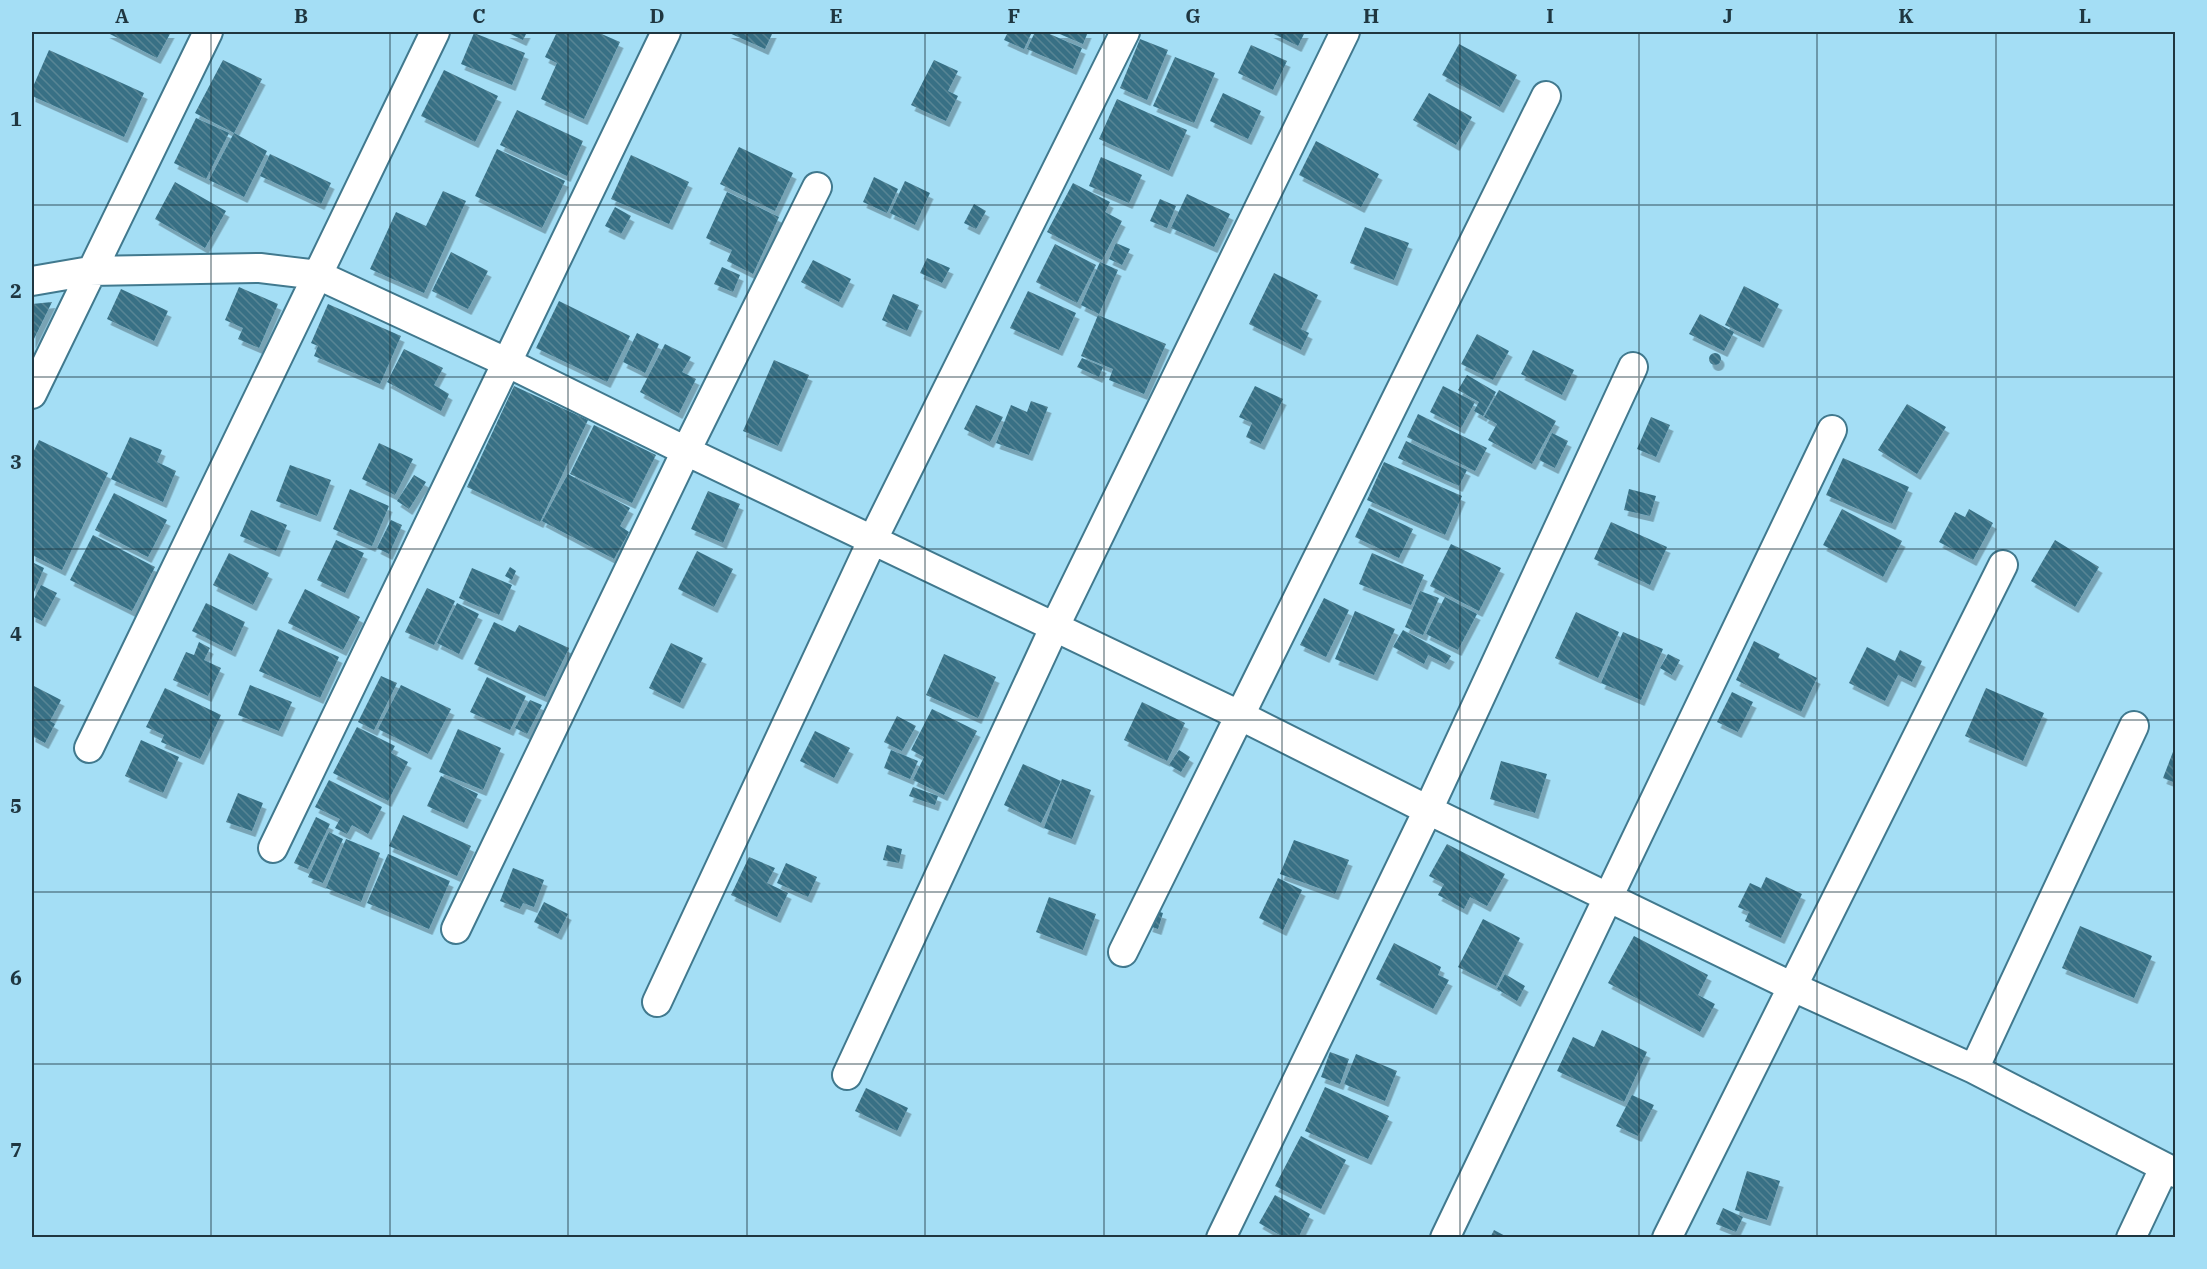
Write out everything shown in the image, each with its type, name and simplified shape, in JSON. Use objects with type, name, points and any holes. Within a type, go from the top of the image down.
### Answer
[{"type":"street","points":[[32,394],[208,32]]},
{"type":"street","points":[[89,748],[435,32]]},
{"type":"street","points":[[273,848],[666,32]]},
{"type":"street","points":[[657,1002],[873,539],[1125,32]]},
{"type":"street","points":[[847,1075],[1055,626],[1346,32]]},
{"type":"street","points":[[1123,952],[1546,96]]},
{"type":"street","points":[[456,929],[686,451],[817,188]]},
{"type":"street","points":[[32,281],[90,271],[261,267],[318,275],[507,363],[686,451],[1055,626],[1793,987],[1974,1069],[2170,1170],[2131,1238]]},
{"type":"street","points":[[1221,1238],[1428,810],[1633,367]]},
{"type":"street","points":[[1445,1238],[1832,430]]},
{"type":"street","points":[[1668,1238],[2003,565]]},
{"type":"street","points":[[1974,1069],[2134,726]]},
{"type":"building","points":[[106,32],[171,32],[157,58]]},
{"type":"building","points":[[506,32],[527,32],[523,40]]},
{"type":"building","points":[[557,32],[597,32],[620,42],[584,119],[541,99],[557,63],[545,57]]},
{"type":"building","points":[[727,32],[773,32],[765,49]]},
{"type":"building","points":[[1008,32],[1032,32],[1024,49],[1004,40]]},
{"type":"building","points":[[1035,32],[1045,32],[1082,48],[1073,69],[1027,49]]},
{"type":"building","points":[[1055,32],[1088,32],[1083,44]]},
{"type":"building","points":[[1270,32],[1305,32],[1298,46]]},
{"type":"building","points":[[474,33],[525,53],[512,85],[461,64]]},
{"type":"building","points":[[1140,39],[1168,50],[1147,100],[1120,88]]},
{"type":"building","points":[[1459,44],[1517,75],[1500,107],[1442,75]]},
{"type":"building","points":[[1251,45],[1287,61],[1273,90],[1238,73]]},
{"type":"building","points":[[49,50],[144,93],[124,137],[32,96],[32,89]]},
{"type":"building","points":[[1175,57],[1215,73],[1194,123],[1153,106]]},
{"type":"building","points":[[223,60],[262,79],[234,133],[195,113]]},
{"type":"building","points":[[934,60],[958,71],[948,91],[958,96],[946,121],[911,105]]},
{"type":"building","points":[[444,70],[498,96],[475,142],[421,116]]},
{"type":"building","points":[[1223,93],[1261,111],[1248,139],[1210,121]]},
{"type":"building","points":[[1429,93],[1472,117],[1456,145],[1413,120]]},
{"type":"building","points":[[1117,99],[1187,130],[1169,171],[1099,139]]},
{"type":"building","points":[[517,110],[583,141],[567,176],[500,145]]},
{"type":"building","points":[[196,118],[229,133],[206,179],[174,163]]},
{"type":"building","points":[[234,133],[267,151],[244,197],[209,180]]},
{"type":"building","points":[[1316,141],[1379,174],[1361,207],[1299,175]]},
{"type":"building","points":[[739,147],[793,173],[775,211],[720,184]]},
{"type":"building","points":[[497,149],[565,181],[542,228],[475,196]]},
{"type":"building","points":[[270,154],[331,183],[321,204],[260,176]]},
{"type":"building","points":[[631,155],[689,182],[669,224],[611,199]]},
{"type":"building","points":[[1101,157],[1142,175],[1129,203],[1089,186]]},
{"type":"building","points":[[874,177],[898,189],[887,213],[863,202]]},
{"type":"building","points":[[905,181],[930,193],[915,225],[890,213]]},
{"type":"building","points":[[175,182],[226,211],[205,248],[155,219]]},
{"type":"building","points":[[1073,183],[1110,202],[1105,212],[1122,221],[1102,260],[1047,232]]},
{"type":"building","points":[[443,191],[466,201],[424,293],[370,269],[396,212],[426,226]]},
{"type":"building","points":[[727,192],[779,217],[753,274],[727,261],[732,250],[706,238]]},
{"type":"building","points":[[1187,194],[1230,214],[1214,247],[1171,228]]},
{"type":"building","points":[[1160,199],[1176,206],[1167,228],[1150,221]]},
{"type":"building","points":[[974,204],[986,211],[976,229],[964,223]]},
{"type":"building","points":[[615,207],[631,216],[621,234],[605,226]]},
{"type":"building","points":[[1365,227],[1409,243],[1394,280],[1350,263]]},
{"type":"building","points":[[1116,243],[1130,249],[1122,265],[1109,259]]},
{"type":"building","points":[[1055,244],[1096,265],[1077,303],[1036,282]]},
{"type":"building","points":[[451,252],[488,271],[468,309],[432,291]]},
{"type":"building","points":[[927,258],[950,268],[942,283],[920,273]]},
{"type":"building","points":[[813,260],[851,279],[839,302],[801,282]]},
{"type":"building","points":[[1100,262],[1118,270],[1099,314],[1081,305]]},
{"type":"building","points":[[722,267],[740,275],[733,292],[714,284]]},
{"type":"building","points":[[1274,273],[1318,295],[1301,329],[1309,333],[1301,350],[1249,324]]},
{"type":"building","points":[[1744,286],[1779,304],[1760,342],[1725,325]]},
{"type":"building","points":[[239,287],[278,304],[259,348],[238,339],[243,328],[225,320]]},
{"type":"building","points":[[121,289],[168,311],[154,341],[107,319]]},
{"type":"building","points":[[1028,291],[1076,313],[1059,350],[1010,328]]},
{"type":"building","points":[[893,294],[919,305],[907,331],[882,320]]},
{"type":"building","points":[[559,301],[630,336],[607,382],[536,348]]},
{"type":"building","points":[[52,302],[32,343],[32,304]]},
{"type":"building","points":[[328,304],[401,336],[380,384],[314,356],[318,346],[311,343]]},
{"type":"building","points":[[1700,314],[1734,332],[1724,351],[1689,334]]},
{"type":"building","points":[[1098,315],[1166,344],[1144,394],[1109,380],[1113,369],[1081,356]]},
{"type":"building","points":[[637,333],[659,344],[645,373],[623,362]]},
{"type":"building","points":[[1477,334],[1509,351],[1493,380],[1461,364]]},
{"type":"building","points":[[665,344],[691,357],[682,372],[696,379],[679,413],[640,392]]},
{"type":"building","points":[[404,349],[443,368],[434,385],[449,394],[441,411],[387,382]]},
{"type":"building","points":[[1533,350],[1574,370],[1562,395],[1521,374]]},
{"type":"building","points":[[1715,353],[1721,359],[1715,365],[1709,359]]},
{"type":"building","points":[[1082,358],[1103,367],[1099,377],[1077,367]]},
{"type":"building","points":[[774,360],[809,375],[778,446],[743,431]]},
{"type":"building","points":[[1467,375],[1496,392],[1483,416],[1474,411],[1479,402],[1458,390]]},
{"type":"building","points":[[514,386],[588,420],[540,522],[467,487]]},
{"type":"building","points":[[1255,386],[1283,399],[1261,444],[1246,437],[1252,423],[1239,417]]},
{"type":"building","points":[[1443,386],[1475,402],[1461,428],[1430,412]]},
{"type":"building","points":[[1499,390],[1556,421],[1532,464],[1488,440],[1497,424],[1484,417]]},
{"type":"building","points":[[1031,401],[1048,407],[1029,455],[996,443],[1011,405],[1027,412]]},
{"type":"building","points":[[1907,404],[1946,427],[1917,474],[1878,450]]},
{"type":"building","points":[[976,405],[1003,417],[990,442],[964,429]]},
{"type":"building","points":[[1418,414],[1487,448],[1475,471],[1407,437]]},
{"type":"building","points":[[1651,417],[1670,425],[1656,457],[1637,449]]},
{"type":"building","points":[[594,425],[656,455],[632,503],[570,474]]},
{"type":"building","points":[[1552,433],[1568,441],[1555,468],[1539,460]]},
{"type":"building","points":[[130,437],[162,450],[157,462],[176,471],[163,502],[111,479]]},
{"type":"building","points":[[39,440],[108,473],[62,570],[32,555],[32,455]]},
{"type":"building","points":[[1406,441],[1467,470],[1459,486],[1398,458]]},
{"type":"building","points":[[379,443],[413,459],[395,495],[362,479]]},
{"type":"building","points":[[1843,458],[1909,487],[1892,524],[1826,495]]},
{"type":"building","points":[[1384,462],[1462,496],[1445,535],[1367,500]]},
{"type":"building","points":[[290,465],[331,480],[317,516],[276,501]]},
{"type":"building","points":[[568,474],[630,508],[620,526],[629,532],[614,559],[542,521]]},
{"type":"building","points":[[414,475],[426,482],[409,509],[397,501]]},
{"type":"building","points":[[350,489],[389,506],[372,546],[333,529]]},
{"type":"building","points":[[1629,489],[1656,496],[1650,516],[1624,510]]},
{"type":"building","points":[[708,491],[740,504],[723,543],[691,529]]},
{"type":"building","points":[[114,493],[167,520],[148,557],[95,530]]},
{"type":"building","points":[[1369,508],[1413,529],[1399,558],[1355,537]]},
{"type":"building","points":[[1842,509],[1902,541],[1883,577],[1823,545]]},
{"type":"building","points":[[1969,509],[1993,523],[1973,560],[1939,542],[1955,512],[1965,517]]},
{"type":"building","points":[[251,510],[287,525],[276,551],[240,536]]},
{"type":"building","points":[[391,520],[402,525],[389,554],[377,548]]},
{"type":"building","points":[[1611,522],[1667,547],[1650,585],[1594,559]]},
{"type":"building","points":[[93,535],[155,567],[132,611],[70,580]]},
{"type":"building","points":[[336,540],[364,553],[345,593],[317,580]]},
{"type":"building","points":[[2055,540],[2099,567],[2075,607],[2031,581]]},
{"type":"building","points":[[1451,544],[1501,568],[1479,611],[1430,586]]},
{"type":"building","points":[[697,551],[733,569],[714,607],[678,589]]},
{"type":"building","points":[[229,553],[269,573],[253,605],[213,585]]},
{"type":"building","points":[[1372,553],[1424,575],[1411,605],[1359,584]]},
{"type":"building","points":[[32,562],[44,568],[32,597]]},
{"type":"building","points":[[510,567],[516,571],[512,580],[505,576]]},
{"type":"building","points":[[472,568],[512,585],[499,615],[459,598]]},
{"type":"building","points":[[41,585],[57,593],[42,621],[32,616],[32,603]]},
{"type":"building","points":[[427,588],[455,601],[434,645],[405,632]]},
{"type":"building","points":[[305,589],[360,617],[343,650],[288,623]]},
{"type":"building","points":[[1420,591],[1439,598],[1423,635],[1405,627]]},
{"type":"building","points":[[1445,597],[1477,614],[1458,650],[1426,634]]},
{"type":"building","points":[[1324,598],[1349,610],[1326,657],[1300,645]]},
{"type":"building","points":[[206,603],[245,622],[232,651],[192,631]]},
{"type":"building","points":[[457,603],[479,614],[459,654],[437,643]]},
{"type":"building","points":[[1355,611],[1395,629],[1374,675],[1335,659]]},
{"type":"building","points":[[1576,612],[1619,632],[1598,678],[1555,658]]},
{"type":"building","points":[[494,622],[515,632],[519,625],[569,648],[545,697],[474,664]]},
{"type":"building","points":[[278,629],[339,657],[320,698],[259,671]]},
{"type":"building","points":[[1403,630],[1451,656],[1446,664],[1428,655],[1424,664],[1393,647]]},
{"type":"building","points":[[1623,632],[1663,649],[1641,700],[1601,683]]},
{"type":"building","points":[[1754,641],[1780,654],[1778,658],[1817,678],[1801,712],[1736,680]]},
{"type":"building","points":[[199,642],[210,648],[204,660],[221,668],[208,696],[173,680],[186,652],[194,655]]},
{"type":"building","points":[[671,643],[703,658],[680,703],[649,688]]},
{"type":"building","points":[[1867,647],[1895,661],[1900,650],[1922,661],[1912,682],[1898,675],[1885,701],[1849,683]]},
{"type":"building","points":[[944,654],[996,677],[978,718],[926,695]]},
{"type":"building","points":[[1668,654],[1680,660],[1672,675],[1660,668]]},
{"type":"building","points":[[381,676],[397,683],[374,730],[358,722]]},
{"type":"building","points":[[487,677],[526,696],[510,730],[470,712]]},
{"type":"building","points":[[32,685],[61,700],[50,721],[55,724],[45,743],[32,736]]},
{"type":"building","points":[[250,685],[292,702],[279,731],[238,715]]},
{"type":"building","points":[[401,685],[451,709],[428,754],[378,729]]},
{"type":"building","points":[[165,688],[221,715],[200,759],[161,742],[164,735],[146,727]]},
{"type":"building","points":[[1986,688],[2044,713],[2023,761],[1965,736]]},
{"type":"building","points":[[1732,692],[1753,702],[1738,732],[1717,722]]},
{"type":"building","points":[[530,700],[542,705],[527,734],[515,728]]},
{"type":"building","points":[[1142,702],[1185,723],[1167,761],[1124,740]]},
{"type":"building","points":[[932,709],[977,731],[944,795],[913,780],[924,757],[911,750]]},
{"type":"building","points":[[897,716],[916,726],[902,751],[884,742]]},
{"type":"building","points":[[357,727],[395,746],[391,753],[408,762],[388,801],[333,773]]},
{"type":"building","points":[[458,729],[501,748],[483,790],[439,772]]},
{"type":"building","points":[[815,731],[850,748],[834,778],[800,761]]},
{"type":"building","points":[[141,740],[179,757],[163,793],[125,776]]},
{"type":"building","points":[[2176,744],[2176,783],[2163,778]]},
{"type":"building","points":[[891,750],[918,761],[910,779],[884,768]]},
{"type":"building","points":[[1179,750],[1190,757],[1181,772],[1169,765]]},
{"type":"building","points":[[1501,761],[1547,774],[1535,813],[1490,799]]},
{"type":"building","points":[[1023,764],[1061,781],[1041,823],[1004,805]]},
{"type":"building","points":[[441,776],[478,794],[464,823],[427,806]]},
{"type":"building","points":[[1062,779],[1091,790],[1072,839],[1044,828]]},
{"type":"building","points":[[329,780],[382,807],[368,834],[352,825],[347,834],[335,828],[340,819],[315,807]]},
{"type":"building","points":[[913,787],[938,796],[935,805],[909,796]]},
{"type":"building","points":[[238,793],[263,803],[252,831],[226,822]]},
{"type":"building","points":[[403,815],[471,846],[457,876],[389,846]]},
{"type":"building","points":[[316,817],[330,824],[308,869],[294,863]]},
{"type":"building","points":[[329,832],[343,839],[323,883],[308,877]]},
{"type":"building","points":[[346,839],[380,853],[361,902],[326,888]]},
{"type":"building","points":[[1294,840],[1349,860],[1335,894],[1280,874]]},
{"type":"building","points":[[1447,844],[1505,874],[1487,906],[1470,897],[1464,909],[1438,895],[1444,884],[1429,876]]},
{"type":"building","points":[[887,845],[902,849],[899,863],[883,860]]},
{"type":"building","points":[[388,854],[450,881],[429,929],[367,903]]},
{"type":"building","points":[[749,857],[775,868],[767,883],[788,893],[777,917],[731,895]]},
{"type":"building","points":[[786,863],[817,877],[808,897],[777,883]]},
{"type":"building","points":[[513,868],[544,880],[534,907],[523,903],[520,909],[500,901]]},
{"type":"building","points":[[1766,877],[1802,894],[1781,938],[1745,921],[1749,912],[1738,907],[1750,883],[1761,888]]},
{"type":"building","points":[[1278,878],[1302,890],[1283,930],[1259,918]]},
{"type":"building","points":[[1049,897],[1096,914],[1083,950],[1036,932]]},
{"type":"building","points":[[544,902],[568,914],[558,934],[534,922]]},
{"type":"building","points":[[1153,910],[1163,913],[1158,929],[1149,926]]},
{"type":"building","points":[[1483,919],[1520,938],[1496,986],[1458,967]]},
{"type":"building","points":[[2080,926],[2152,956],[2134,998],[2062,968]]},
{"type":"building","points":[[1634,936],[1708,975],[1698,995],[1715,1004],[1700,1032],[1608,983]]},
{"type":"building","points":[[1394,943],[1441,967],[1438,975],[1449,980],[1433,1009],[1376,979]]},
{"type":"building","points":[[1505,974],[1525,986],[1517,1001],[1497,989]]},
{"type":"building","points":[[1602,1030],[1647,1052],[1624,1102],[1557,1071],[1573,1037],[1594,1047]]},
{"type":"building","points":[[1330,1052],[1349,1059],[1340,1084],[1321,1077]]},
{"type":"building","points":[[1356,1054],[1397,1071],[1385,1101],[1344,1084]]},
{"type":"building","points":[[1325,1087],[1389,1116],[1368,1159],[1305,1131]]},
{"type":"building","points":[[866,1088],[908,1108],[897,1131],[855,1111]]},
{"type":"building","points":[[1632,1095],[1654,1105],[1638,1136],[1616,1126]]},
{"type":"building","points":[[1301,1136],[1346,1160],[1321,1209],[1275,1186]]},
{"type":"building","points":[[1747,1171],[1780,1181],[1767,1220],[1735,1210]]},
{"type":"building","points":[[1275,1195],[1310,1214],[1298,1238],[1285,1238],[1259,1223]]},
{"type":"building","points":[[1723,1208],[1743,1217],[1736,1232],[1716,1224]]},
{"type":"building","points":[[1494,1230],[1509,1238],[1490,1238]]}]
